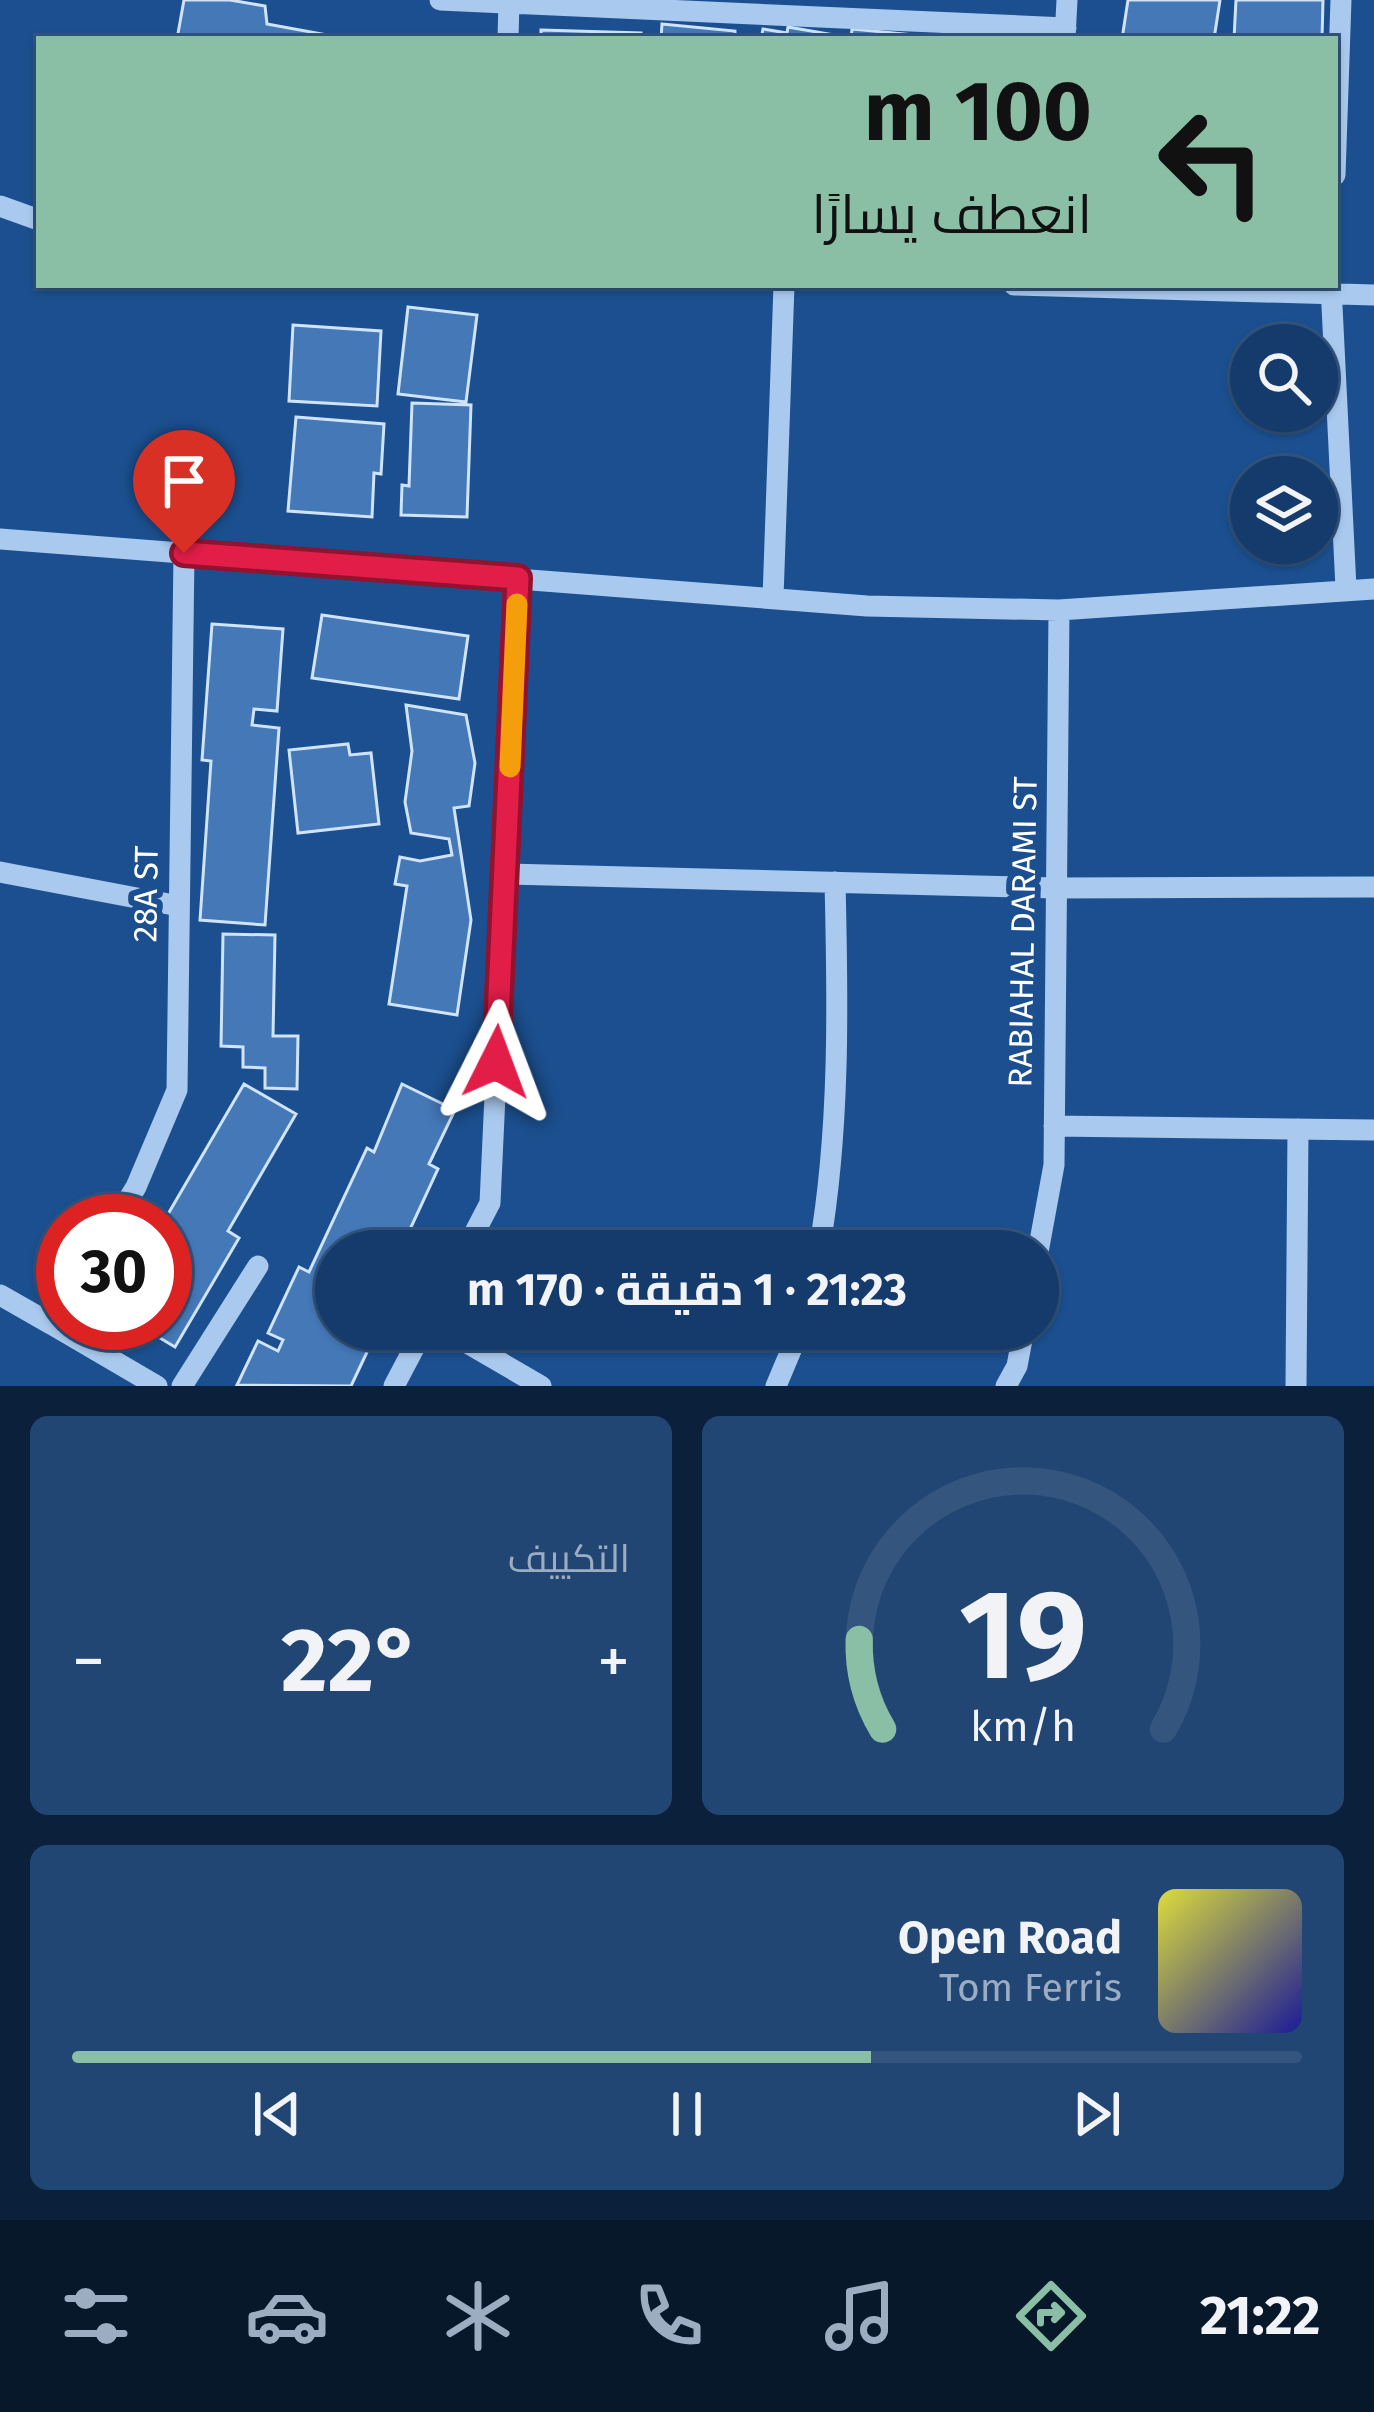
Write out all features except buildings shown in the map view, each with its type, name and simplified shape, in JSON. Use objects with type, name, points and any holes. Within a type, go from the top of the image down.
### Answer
[{"type":"street","points":[[440,0],[795,8],[1066,33],[1066,0]]},
{"type":"street","points":[[1338,88],[1341,0]]},
{"type":"street","points":[[508,36],[509,2]]},
{"type":"street","points":[[0,206],[36,219]]},
{"type":"street","points":[[773,598],[784,288]]},
{"type":"street","points":[[1198,288],[1331,290],[1374,296]]},
{"type":"street","points":[[1331,290],[1346,588]]},
{"type":"street","points":[[0,539],[866,605],[1059,610],[1346,588],[1374,590]]},
{"type":"street","name":"28A ST","points":[[132,1194],[177,1090],[184,553]]},
{"type":"street","points":[[476,1230],[490,1203],[518,578]]},
{"type":"street","name":"RABIAHAL DARAMI ST","points":[[1042,1230],[1054,1165],[1059,610]]},
{"type":"street","points":[[0,872],[179,906]]},
{"type":"street","points":[[505,874],[1057,888],[1374,887]]},
{"type":"street","points":[[823,1230],[831,1180],[835,883]]},
{"type":"street","points":[[1054,1126],[1374,1130]]},
{"type":"street","points":[[1296,1386],[1298,1129]]},
{"type":"street","points":[[182,1386],[258,1266]]},
{"type":"street","points":[[0,1294],[36,1307]]},
{"type":"street","points":[[106,1350],[157,1386]]},
{"type":"street","points":[[394,1386],[413,1350]]},
{"type":"street","points":[[479,1350],[542,1386]]},
{"type":"street","points":[[776,1386],[791,1350]]},
{"type":"street","points":[[1006,1386],[1020,1350]]},
{"type":"slow traffic","points":[[510,767],[517,604]]},
{"type":"route","points":[[184,553],[518,578],[496,1062]]}]
